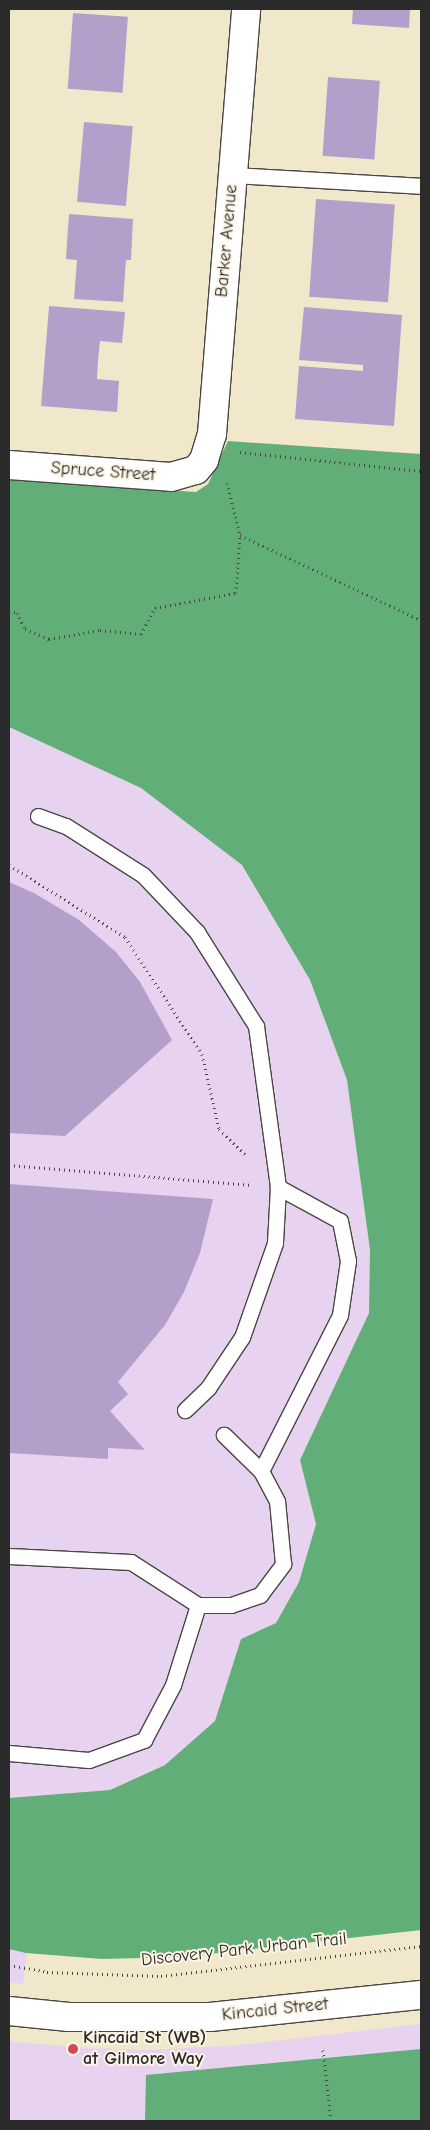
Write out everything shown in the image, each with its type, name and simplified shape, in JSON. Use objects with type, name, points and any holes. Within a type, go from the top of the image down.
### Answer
[{"type":"street","name":"Barker Avenue","points":[[203,459],[232,175],[246,9]]},
{"type":"street","name":"Spruce Street","points":[[9,465],[171,477],[203,459]]},
{"type":"street","name":"Kincaid Street","points":[[9,2011],[69,2017],[210,2017],[421,1995]]},
{"type":"lane","points":[[232,175],[421,186]]},
{"type":"lane","points":[[38,816],[66,826],[143,875],[197,932],[256,1026],[278,1187],[276,1243],[242,1337],[208,1388],[185,1410]]},
{"type":"lane","points":[[261,1471],[340,1314],[348,1261],[340,1221],[278,1187]]},
{"type":"lane","points":[[9,1556],[131,1562],[198,1606],[231,1605],[260,1595],[283,1564],[277,1501],[261,1471],[224,1434]]},
{"type":"lane","points":[[10,1753],[89,1760],[144,1740],[173,1685],[198,1606]]},
{"type":"path","points":[[203,459],[421,470]]},
{"type":"path","points":[[9,611],[18,612],[26,629],[50,638],[100,630],[141,634],[155,608],[236,593],[240,535],[228,483],[203,459]]},
{"type":"path","points":[[240,535],[421,620]]},
{"type":"path","points":[[9,865],[125,937],[202,1054],[219,1129],[278,1187]]},
{"type":"path","points":[[9,1165],[278,1187]]},
{"type":"path","name":"Discovery Park Urban Trail","points":[[9,1965],[47,1972],[161,1976],[421,1946]]},
{"type":"path","points":[[323,2050],[331,2121]]},
{"type":"shaded area","points":[[9,727],[141,788],[242,865],[310,980],[347,1080],[370,1250],[369,1313],[300,1459],[316,1524],[299,1582],[276,1623],[241,1639],[216,1721],[165,1765],[110,1790],[45,1797],[23,1984],[9,1982]]},
{"type":"shaded area","points":[[421,2024],[421,2121],[9,2121],[9,2041],[83,2048],[150,2050],[238,2045]]},
{"type":"green space","points":[[228,441],[421,454],[421,1930],[182,1957],[102,1959],[26,1953],[9,1949],[9,1798],[110,1790],[165,1765],[215,1721],[241,1639],[276,1623],[299,1582],[316,1524],[300,1460],[369,1313],[370,1250],[347,1080],[310,980],[242,865],[141,788],[9,727],[9,480],[196,492],[208,484]]},
{"type":"green space","points":[[421,2049],[421,2121],[145,2121],[146,2075]]},
{"type":"building","points":[[353,9],[410,9],[409,28],[352,24]]},
{"type":"building","points":[[73,13],[128,17],[123,93],[68,89]]},
{"type":"building","points":[[328,77],[380,81],[374,159],[322,156]]},
{"type":"building","points":[[84,122],[133,126],[126,206],[77,202]]},
{"type":"building","points":[[316,199],[395,205],[388,302],[309,297]]},
{"type":"building","points":[[69,214],[133,219],[131,260],[126,260],[123,302],[74,299],[77,260],[66,259]]},
{"type":"building","points":[[49,306],[125,312],[122,343],[100,341],[98,361],[97,379],[119,381],[117,412],[41,406]]},
{"type":"building","points":[[304,307],[402,315],[394,426],[295,419],[299,366],[363,371],[363,365],[299,360]]},
{"type":"building","points":[[9,882],[34,893],[79,920],[116,952],[140,982],[172,1040],[65,1136],[9,1133]]},
{"type":"building","points":[[9,1184],[213,1199],[200,1253],[184,1292],[165,1325],[118,1382],[128,1394],[110,1411],[145,1450],[108,1448],[108,1459],[9,1453]]},
{"type":"place","name":"Kincaid St (WB) at Gilmore Way","points":[[73,2049]]}]
